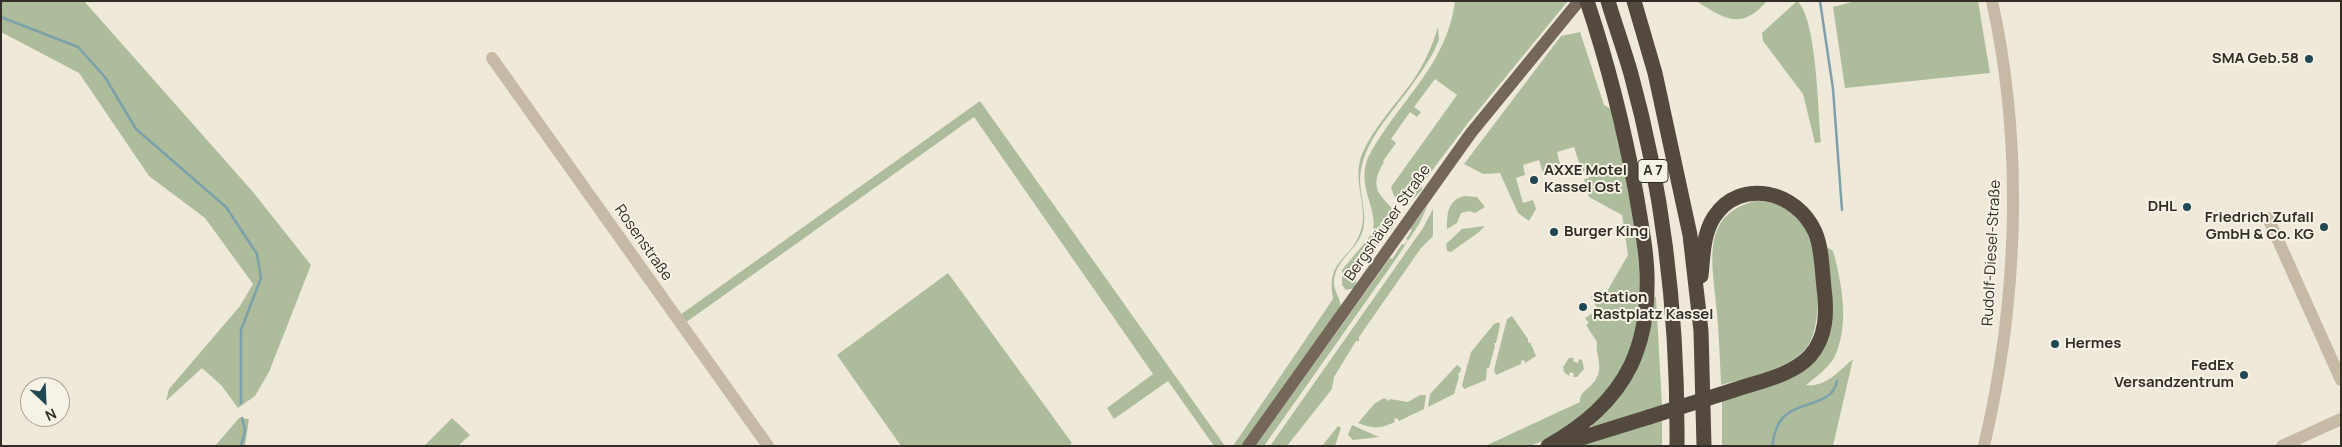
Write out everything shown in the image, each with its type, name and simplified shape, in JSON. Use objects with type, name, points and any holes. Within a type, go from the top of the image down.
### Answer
[{"type":"highway","points":[[1548,446],[1592,416],[1618,386],[1632,363],[1637,349],[1647,300],[1644,244],[1631,168],[1617,104],[1586,1]]},
{"type":"highway","name":"A 7","points":[[1608,1],[1631,73],[1661,219],[1674,346],[1677,446]]},
{"type":"highway","name":"A 7","points":[[1634,1],[1655,74],[1690,236],[1703,377],[1704,446]]},
{"type":"highway","points":[[1558,446],[1734,390],[1790,370],[1810,356],[1822,335],[1825,322],[1825,297],[1819,245],[1815,232],[1798,208],[1776,195],[1762,193],[1739,198],[1720,210],[1713,218],[1705,240],[1698,308]]},
{"type":"main road","name":"Bergshäuser Straße","points":[[1248,446],[1471,133],[1579,1]]},
{"type":"street","name":"Rudolf-Diesel-Straße","points":[[1984,446],[2005,333],[2012,230],[2011,153],[2007,99],[1992,1]]},
{"type":"street","name":"Rosenstraße","points":[[492,58],[768,446]]},
{"type":"street","points":[[2268,218],[2341,380]]},
{"type":"street","points":[[2282,446],[2341,418]]},
{"type":"green space","points":[[1,1],[84,1],[253,192],[311,265],[269,372],[255,396],[238,408],[222,386],[202,368],[166,401],[169,389],[240,306],[253,284],[205,218],[149,176],[79,73],[1,32]]},
{"type":"green space","points":[[1455,1],[1568,1],[1468,123],[1421,185],[1422,190],[1414,198],[1404,201],[1394,196],[1391,187],[1457,95],[1435,79],[1414,107],[1421,112],[1417,117],[1410,112],[1391,139],[1396,143],[1383,161],[1377,178],[1376,184],[1380,195],[1396,212],[1394,226],[1370,256],[1367,254],[1363,259],[1366,262],[1357,275],[1355,288],[1346,290],[1342,285],[1342,270],[1372,234],[1374,225],[1365,181],[1367,160],[1378,140],[1431,65],[1452,19]]},
{"type":"green space","points":[[1696,1],[1767,1],[1749,16],[1733,19],[1724,17]]},
{"type":"green space","points":[[1797,1],[1804,11],[1813,45],[1821,142],[1815,143],[1803,94],[1763,41],[1762,33]]},
{"type":"green space","points":[[1856,1],[1978,1],[1990,73],[1845,88],[1833,7]]},
{"type":"green space","points":[[1438,27],[1439,40],[1433,53],[1375,135],[1364,158],[1360,178],[1364,215],[1363,230],[1356,243],[1342,261],[1335,275],[1334,286],[1341,308],[1243,446],[1233,446],[1333,299],[1332,286],[1336,268],[1355,243],[1363,224],[1358,174],[1362,154],[1379,125],[1412,82],[1427,55]]},
{"type":"green space","points":[[1580,32],[1604,105],[1611,109],[1624,166],[1636,232],[1639,265],[1640,297],[1637,327],[1630,352],[1617,377],[1593,407],[1576,421],[1556,435],[1536,444],[1527,446],[1485,446],[1580,402],[1580,398],[1599,373],[1597,342],[1586,325],[1589,323],[1585,318],[1598,310],[1591,297],[1600,290],[1606,293],[1628,255],[1622,215],[1589,197],[1584,179],[1589,178],[1587,171],[1582,172],[1574,147],[1557,152],[1562,171],[1544,176],[1539,160],[1523,165],[1525,175],[1516,178],[1523,203],[1533,200],[1536,209],[1529,221],[1518,213],[1500,173],[1483,174],[1464,164],[1561,36]]},
{"type":"green space","points":[[980,101],[1225,446],[1214,446],[1168,381],[1114,419],[1107,408],[1153,374],[974,117],[685,323],[680,315]]},
{"type":"green space","points":[[1464,196],[1477,197],[1485,207],[1475,213],[1469,211],[1461,213],[1457,223],[1447,229],[1448,213],[1451,205],[1458,198]]},
{"type":"green space","points":[[1756,201],[1774,203],[1791,211],[1800,219],[1806,230],[1815,264],[1817,283],[1818,302],[1813,336],[1807,347],[1799,355],[1778,368],[1721,385],[1712,262],[1713,245],[1717,231],[1725,218],[1737,208]]},
{"type":"green space","points":[[1428,205],[1419,224],[1398,256],[1264,446],[1255,446],[1390,258],[1392,259],[1402,244],[1404,245],[1408,240],[1406,239],[1412,230],[1410,229]]},
{"type":"green space","points":[[1433,209],[1433,236],[1421,248],[1359,337],[1359,341],[1356,341],[1334,377],[1332,389],[1287,446],[1270,446],[1423,228]]},
{"type":"green space","points":[[1485,226],[1451,252],[1447,251],[1446,244],[1462,229]]},
{"type":"green space","points":[[1825,246],[1833,251],[1839,277],[1843,304],[1842,332],[1834,358],[1825,369],[1806,385],[1820,384],[1826,381],[1853,359],[1833,446],[1722,446],[1722,400],[1814,359]]},
{"type":"green space","points":[[948,273],[1072,443],[1069,446],[901,446],[837,355]]},
{"type":"green space","points":[[1656,297],[1662,406],[1593,427],[1591,424],[1609,407],[1652,298]]},
{"type":"green space","points":[[1512,316],[1528,339],[1528,343],[1530,342],[1536,356],[1525,363],[1524,360],[1521,361],[1521,364],[1496,375],[1494,370],[1507,319]]},
{"type":"green space","points":[[1499,322],[1496,343],[1494,343],[1495,346],[1489,368],[1487,368],[1486,380],[1464,389],[1462,385],[1471,352],[1494,324]]},
{"type":"green space","points":[[1569,358],[1574,358],[1573,361],[1578,363],[1579,359],[1582,360],[1584,369],[1577,377],[1573,377],[1574,374],[1570,372],[1569,376],[1564,372],[1563,367]]},
{"type":"green space","points":[[1457,365],[1461,368],[1460,373],[1458,373],[1459,377],[1454,394],[1428,407],[1430,394]]},
{"type":"green space","points":[[1420,395],[1426,395],[1424,409],[1399,421],[1397,418],[1394,419],[1395,422],[1376,427],[1358,423],[1374,404],[1384,398],[1389,401],[1390,399],[1408,402]]},
{"type":"green space","points":[[239,418],[249,419],[245,446],[215,446]]},
{"type":"green space","points":[[452,418],[470,435],[458,446],[424,446]]},
{"type":"green space","points":[[1662,419],[1662,446],[1577,446]]},
{"type":"green space","points":[[1352,425],[1379,437],[1353,440],[1348,435]]},
{"type":"green space","points":[[1338,426],[1341,428],[1335,446],[1322,446]]},
{"type":"waterway","points":[[1820,1],[1833,89],[1842,210]]},
{"type":"waterway","points":[[1,17],[78,47],[105,77],[136,129],[226,207],[257,254],[261,278],[241,330],[241,403]]},
{"type":"waterway","points":[[1773,446],[1773,438],[1783,418],[1800,407],[1819,401],[1827,396],[1833,390],[1837,381]]},
{"type":"waterway","points":[[241,446],[245,430],[242,418]]},
{"type":"place","name":"SMA Geb.58","points":[[2309,59]]},
{"type":"place","name":"AXXE Motel Kassel Ost","points":[[1534,180]]},
{"type":"place","name":"DHL","points":[[2187,207]]},
{"type":"place","name":"Friedrich Zufall GmbH & Co. KG","points":[[2324,227]]},
{"type":"place","name":"Burger King","points":[[1554,232]]},
{"type":"place","name":"Station Rastplatz Kassel","points":[[1583,307]]},
{"type":"place","name":"Hermes","points":[[2055,344]]},
{"type":"place","name":"FedEx Versandzentrum","points":[[2244,375]]}]
